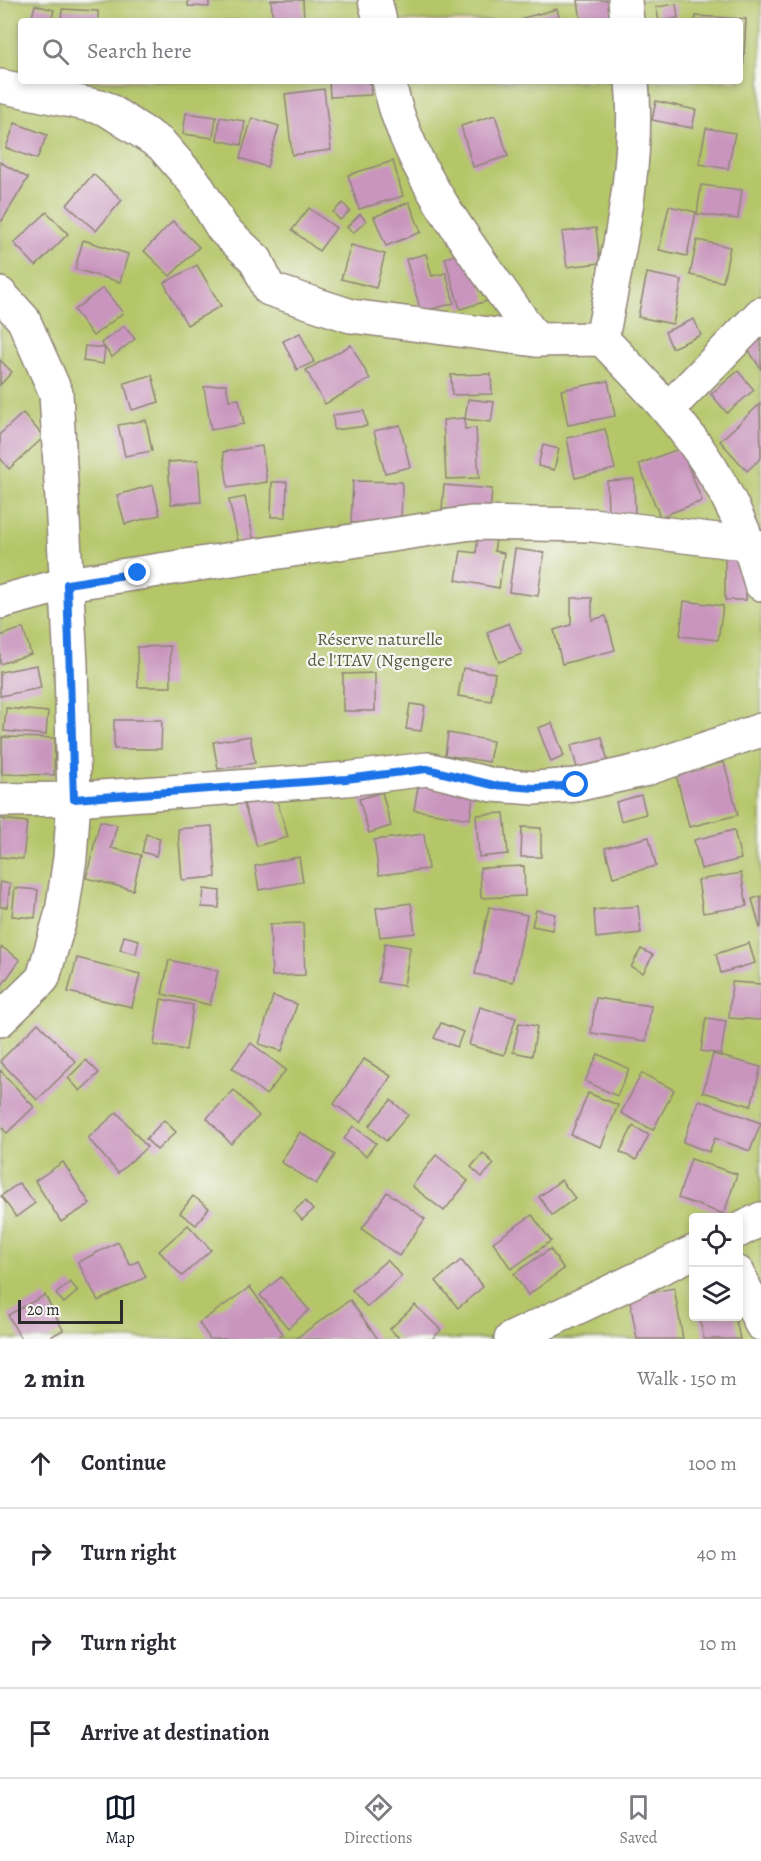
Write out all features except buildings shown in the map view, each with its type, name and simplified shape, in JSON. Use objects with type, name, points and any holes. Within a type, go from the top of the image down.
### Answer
[{"type":"street","points":[[375,0],[379,18]]},
{"type":"street","points":[[625,0],[627,18]]},
{"type":"street","points":[[390,84],[410,144],[432,189],[536,340]]},
{"type":"street","points":[[603,339],[626,201],[634,103],[632,84]]},
{"type":"street","points":[[0,86],[105,108],[161,144],[195,183],[223,230],[256,260],[269,289],[351,316],[536,340],[603,339],[669,408],[722,483],[751,544],[761,584]]},
{"type":"street","points":[[0,294],[23,319],[56,393],[67,584],[74,799],[70,858],[62,912],[43,978],[0,1020]]},
{"type":"street","points":[[669,408],[761,314]]},
{"type":"street","points":[[0,602],[67,584],[471,523],[592,525],[751,544]]},
{"type":"street","points":[[0,800],[74,799],[346,779],[427,769],[493,785],[535,788],[576,785],[643,770],[761,730]]},
{"type":"street","points":[[743,1228],[761,1219]]},
{"type":"street","points":[[511,1339],[689,1254]]},
{"type":"street","points":[[743,1285],[761,1324]]},
{"type":"green space","name":"Réserve naturelle de l'ITAV (Ngengere","points":[[0,0],[761,0],[761,1339],[0,1339]]},
{"type":"route","points":[[138,573],[67,584],[74,799],[346,779],[427,769],[493,785],[535,788],[576,785]]}]
